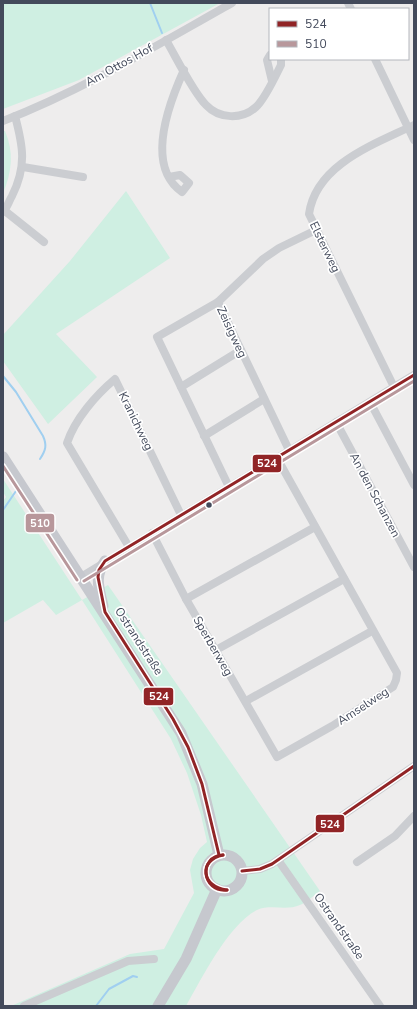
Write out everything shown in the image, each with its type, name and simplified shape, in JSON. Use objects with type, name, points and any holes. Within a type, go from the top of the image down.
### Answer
[{"type":"main road","name":"Ostrandstraße","points":[[3,457],[173,719],[188,747],[202,784],[219,855]]},
{"type":"main road","points":[[105,612],[98,577],[99,570],[106,561]]},
{"type":"main road","points":[[219,855],[227,855],[235,858],[240,864],[242,871],[241,879],[236,886],[225,891],[217,889],[209,882],[206,872],[210,861],[219,855]]},
{"type":"main road","points":[[158,1006],[186,959],[217,889]]},
{"type":"street","name":"Am Ottos Hof","points":[[3,121],[76,89],[232,3]]},
{"type":"street","points":[[166,40],[206,106],[223,116],[238,116],[249,113],[258,106],[282,65],[281,60]]},
{"type":"street","points":[[269,57],[267,60],[272,81]]},
{"type":"street","points":[[376,60],[411,126],[414,140]]},
{"type":"street","points":[[169,177],[163,157],[163,141],[167,113],[184,70]]},
{"type":"street","points":[[15,116],[22,143],[23,168],[16,187],[4,211],[44,242]]},
{"type":"street","name":"Elsterweg","points":[[394,387],[309,214],[310,204],[319,188],[331,173],[354,155],[411,126]]},
{"type":"street","points":[[23,168],[83,177]]},
{"type":"street","name":"Zeisigweg","points":[[289,450],[218,302],[279,248],[316,230]]},
{"type":"street","points":[[218,302],[157,337],[229,487]]},
{"type":"street","points":[[181,387],[241,350]]},
{"type":"street","points":[[81,577],[414,375]]},
{"type":"street","name":"Kranichweg","points":[[129,547],[68,443],[71,431],[86,410],[116,379],[181,515]]},
{"type":"street","points":[[204,436],[264,399]]},
{"type":"street","points":[[370,402],[414,485]]},
{"type":"street","name":"An den Schanzen","points":[[336,422],[414,567]]},
{"type":"street","name":"Amselweg","points":[[277,458],[397,674],[393,687],[332,726],[277,756]]},
{"type":"street","points":[[186,599],[315,527]]},
{"type":"street","name":"Sperberweg","points":[[152,533],[186,599],[277,756]]},
{"type":"street","points":[[216,650],[344,579]]},
{"type":"street","points":[[246,701],[372,631]]},
{"type":"street","points":[[242,871],[260,869],[278,860],[414,766]]},
{"type":"street","points":[[357,862],[394,836],[414,816]]},
{"type":"street","name":"Ostrandstraße","points":[[278,860],[380,1006]]},
{"type":"street","points":[[24,1006],[128,961],[154,959]]},
{"type":"green space","points":[[3,3],[220,3],[79,80],[3,109]]},
{"type":"green space","points":[[3,131],[5,131],[8,139],[11,162],[3,193]]},
{"type":"green space","points":[[126,191],[170,258],[56,334],[97,377],[48,424],[3,361],[3,335],[70,261]]},
{"type":"green space","points":[[3,479],[82,600],[56,615],[43,600],[3,623],[3,501],[6,497],[3,492]]},
{"type":"green space","points":[[108,585],[320,891],[295,907],[262,908],[246,917],[236,927],[217,953],[186,1006],[11,1006],[130,954],[164,949],[194,893],[190,870],[193,859],[200,848],[207,842],[201,815],[187,773],[171,739],[82,600]]},
{"type":"waterway","points":[[150,3],[162,33]]},
{"type":"waterway","points":[[3,376],[16,392],[43,436],[45,448],[40,459]]},
{"type":"waterway","points":[[3,510],[16,491]]},
{"type":"waterway","points":[[96,1006],[109,989],[133,976],[137,977]]},
{"type":"transit line","name":"524","points":[[219,855],[202,784],[188,747],[173,719],[105,612],[98,577],[99,570],[105,561],[414,375]]},
{"type":"transit line","name":"510","points":[[84,581],[414,381]]},
{"type":"transit line","name":"510","points":[[3,466],[77,580]]},
{"type":"transit line","name":"524","points":[[242,871],[260,869],[272,864],[414,766]]},
{"type":"transit line","name":"524","points":[[223,855],[209,862],[206,867],[206,873],[212,884],[218,888],[227,890]]},
{"type":"transit line","name":"524","points":[[223,855],[215,857],[210,861],[206,874],[208,881],[212,886],[227,890]]}]
